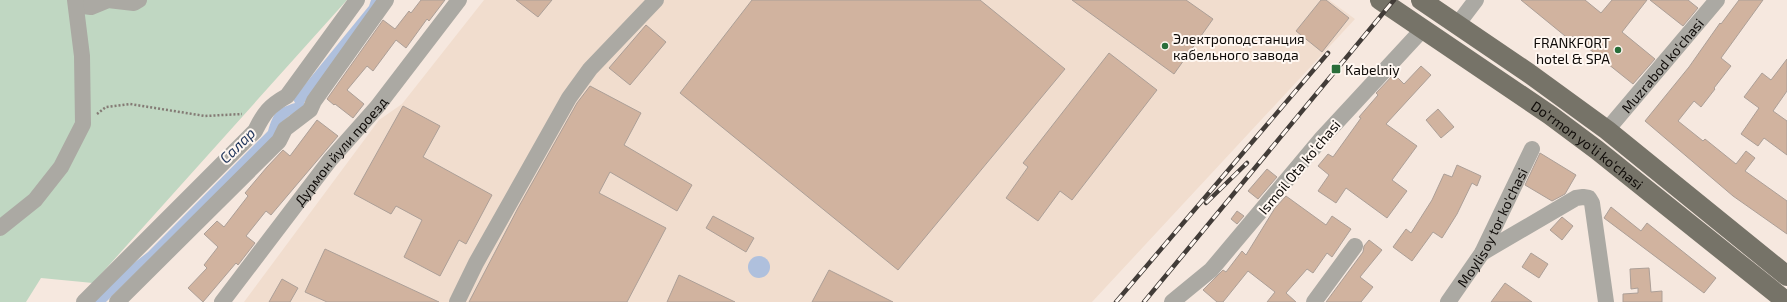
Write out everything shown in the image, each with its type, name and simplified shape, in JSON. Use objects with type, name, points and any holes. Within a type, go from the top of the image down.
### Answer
[{"type":"main road","name":"Do‘rmon yo‘li ko‘chasi","points":[[1380,0],[1597,150],[1787,302]]},
{"type":"main road","name":"Do‘rmon yo‘li ko‘chasi","points":[[1421,0],[1607,130],[1787,276]]},
{"type":"street","points":[[0,228],[35,200],[61,167],[83,124],[82,56],[76,2],[91,7],[108,0],[134,3],[139,0]]},
{"type":"street","points":[[84,302],[255,131],[262,116],[272,104],[287,96],[357,0]]},
{"type":"street","points":[[117,302],[279,141],[285,129],[310,110],[314,101],[386,0]]},
{"type":"street","name":"Дурмон йули проезд","points":[[222,302],[330,160],[377,107],[459,0]]},
{"type":"street","points":[[457,302],[476,263],[569,98],[590,69],[656,0]]},
{"type":"street","points":[[1457,24],[1476,0]]},
{"type":"street","name":"Muzrabod ko'chasi","points":[[1607,130],[1710,2]]},
{"type":"street","name":"Ismoil Ota koʻchasi","points":[[1172,302],[1211,270],[1322,138],[1423,29]]},
{"type":"street","name":"Moylisoy tor ko'chasi","points":[[1448,302],[1482,253],[1532,149]]},
{"type":"street","points":[[1482,253],[1576,198],[1589,198],[1592,203],[1606,302]]},
{"type":"street","points":[[1314,302],[1355,246]]},
{"type":"path","points":[[83,124],[106,107],[130,104],[205,116],[242,114]]},
{"type":"shaded area","points":[[484,0],[1329,0],[1355,19],[1092,302],[244,302],[379,120],[402,104]]},
{"type":"green space","points":[[0,0],[347,0],[93,283],[41,278],[26,302],[0,302]]},
{"type":"water","name":"Салар","points":[[371,0],[379,0],[371,17],[304,103],[307,107],[287,117],[275,136],[106,302],[94,302],[125,270],[148,252],[268,131],[274,115],[280,109],[295,103],[293,99],[369,6]]},
{"type":"water","points":[[759,256],[763,257],[769,263],[769,271],[763,277],[759,278],[755,277],[749,271],[748,267],[749,263],[755,257]]},
{"type":"building","points":[[421,0],[445,0],[429,21],[427,19],[406,48],[396,40],[373,71],[367,66],[347,90],[364,104],[353,118],[327,99],[383,20],[395,29],[409,11],[411,13]]},
{"type":"building","points":[[516,0],[552,0],[538,17]]},
{"type":"building","points":[[752,0],[980,0],[1065,69],[898,270],[680,93]]},
{"type":"building","name":"Электроподстанция кабельного завода","points":[[1072,0],[1186,0],[1213,19],[1174,74]]},
{"type":"building","points":[[1321,0],[1326,0],[1349,18],[1322,52],[1296,31]]},
{"type":"building","points":[[1521,0],[1585,0],[1601,13],[1612,0],[1647,0],[1622,32],[1655,59],[1633,84],[1573,36],[1570,40]]},
{"type":"building","points":[[1650,0],[1688,0],[1698,8],[1683,26]]},
{"type":"building","points":[[1739,0],[1763,0],[1721,58],[1731,66],[1714,88],[1715,89],[1701,107],[1694,101],[1678,121],[1703,141],[1705,139],[1736,164],[1746,151],[1755,158],[1745,171],[1787,201],[1787,234],[1733,196],[1645,121],[1689,67],[1720,23],[1721,24]]},
{"type":"building","points":[[646,25],[666,42],[630,85],[609,68]]},
{"type":"building","points":[[1109,53],[1157,90],[1072,200],[1060,191],[1038,221],[1006,198],[1028,167],[1023,163]]},
{"type":"building","points":[[1787,59],[1787,91],[1773,111],[1787,121],[1787,155],[1764,138],[1758,146],[1741,134],[1759,108],[1744,97],[1762,73],[1771,80]]},
{"type":"building","points":[[1421,66],[1431,75],[1386,124],[1417,146],[1392,180],[1407,191],[1387,218],[1346,188],[1336,203],[1318,191],[1329,175],[1318,166],[1328,154],[1333,157],[1361,118],[1359,117],[1378,95],[1376,93],[1394,74],[1404,84]]},
{"type":"building","points":[[590,86],[641,113],[624,145],[692,185],[677,211],[610,172],[599,193],[666,228],[627,302],[469,302],[518,208],[577,103]]},
{"type":"building","points":[[403,106],[440,126],[423,157],[492,195],[466,244],[459,240],[440,276],[404,257],[422,220],[396,206],[391,214],[354,194]]},
{"type":"building","points":[[1438,109],[1454,127],[1441,138],[1426,120]]},
{"type":"building","points":[[317,120],[338,136],[271,215],[266,211],[246,236],[255,243],[238,265],[236,263],[203,302],[188,288],[207,268],[204,265],[218,247],[204,234],[217,221],[224,227],[248,196],[245,193],[267,167],[283,150],[290,156]]},
{"type":"building","points":[[1540,153],[1576,175],[1565,194],[1552,201],[1525,185]]},
{"type":"building","points":[[1457,165],[1481,176],[1477,186],[1472,183],[1457,214],[1442,238],[1433,232],[1412,261],[1393,247],[1406,229],[1411,233],[1432,200],[1444,174],[1452,177]]},
{"type":"building","points":[[1267,169],[1277,177],[1258,199],[1248,191]]},
{"type":"building","points":[[1286,196],[1326,225],[1332,216],[1351,229],[1332,257],[1327,253],[1313,273],[1307,269],[1286,293],[1296,302],[1267,302],[1275,292],[1248,271],[1223,302],[1217,302],[1203,290],[1223,270],[1226,272],[1242,251],[1246,255],[1275,208]]},
{"type":"building","points":[[1611,207],[1641,231],[1647,223],[1716,278],[1704,293],[1604,218]]},
{"type":"building","points":[[1237,211],[1244,216],[1237,224],[1231,219]]},
{"type":"building","points":[[713,216],[754,238],[746,252],[706,228]]},
{"type":"building","points":[[1562,217],[1573,226],[1562,240],[1550,230]]},
{"type":"building","points":[[1369,240],[1382,250],[1360,277],[1373,287],[1361,302],[1326,302],[1363,252],[1364,246]]},
{"type":"building","points":[[325,249],[439,302],[327,302],[305,292]]},
{"type":"building","points":[[1531,253],[1548,264],[1539,278],[1522,267]]},
{"type":"building","points":[[1649,268],[1651,292],[1662,291],[1662,302],[1623,302],[1623,294],[1638,293],[1638,288],[1631,289],[1630,269]]},
{"type":"building","points":[[829,270],[893,302],[812,302]]},
{"type":"building","points":[[679,275],[735,302],[667,302]]},
{"type":"building","points":[[282,279],[298,288],[290,302],[269,302]]},
{"type":"building","points":[[1505,283],[1532,302],[1491,302]]},
{"type":"railway","points":[[1144,302],[1394,0]]},
{"type":"railway","points":[[1116,302],[1328,53]]},
{"type":"railway","points":[[1206,203],[1247,163]]},
{"type":"place","name":"Электроподстанция кабельного завода","points":[[1165,46]]},
{"type":"place","name":"FRANKFORT hotel & SPA","points":[[1618,50]]},
{"type":"place","name":"Kabelniy","points":[[1336,69]]}]
